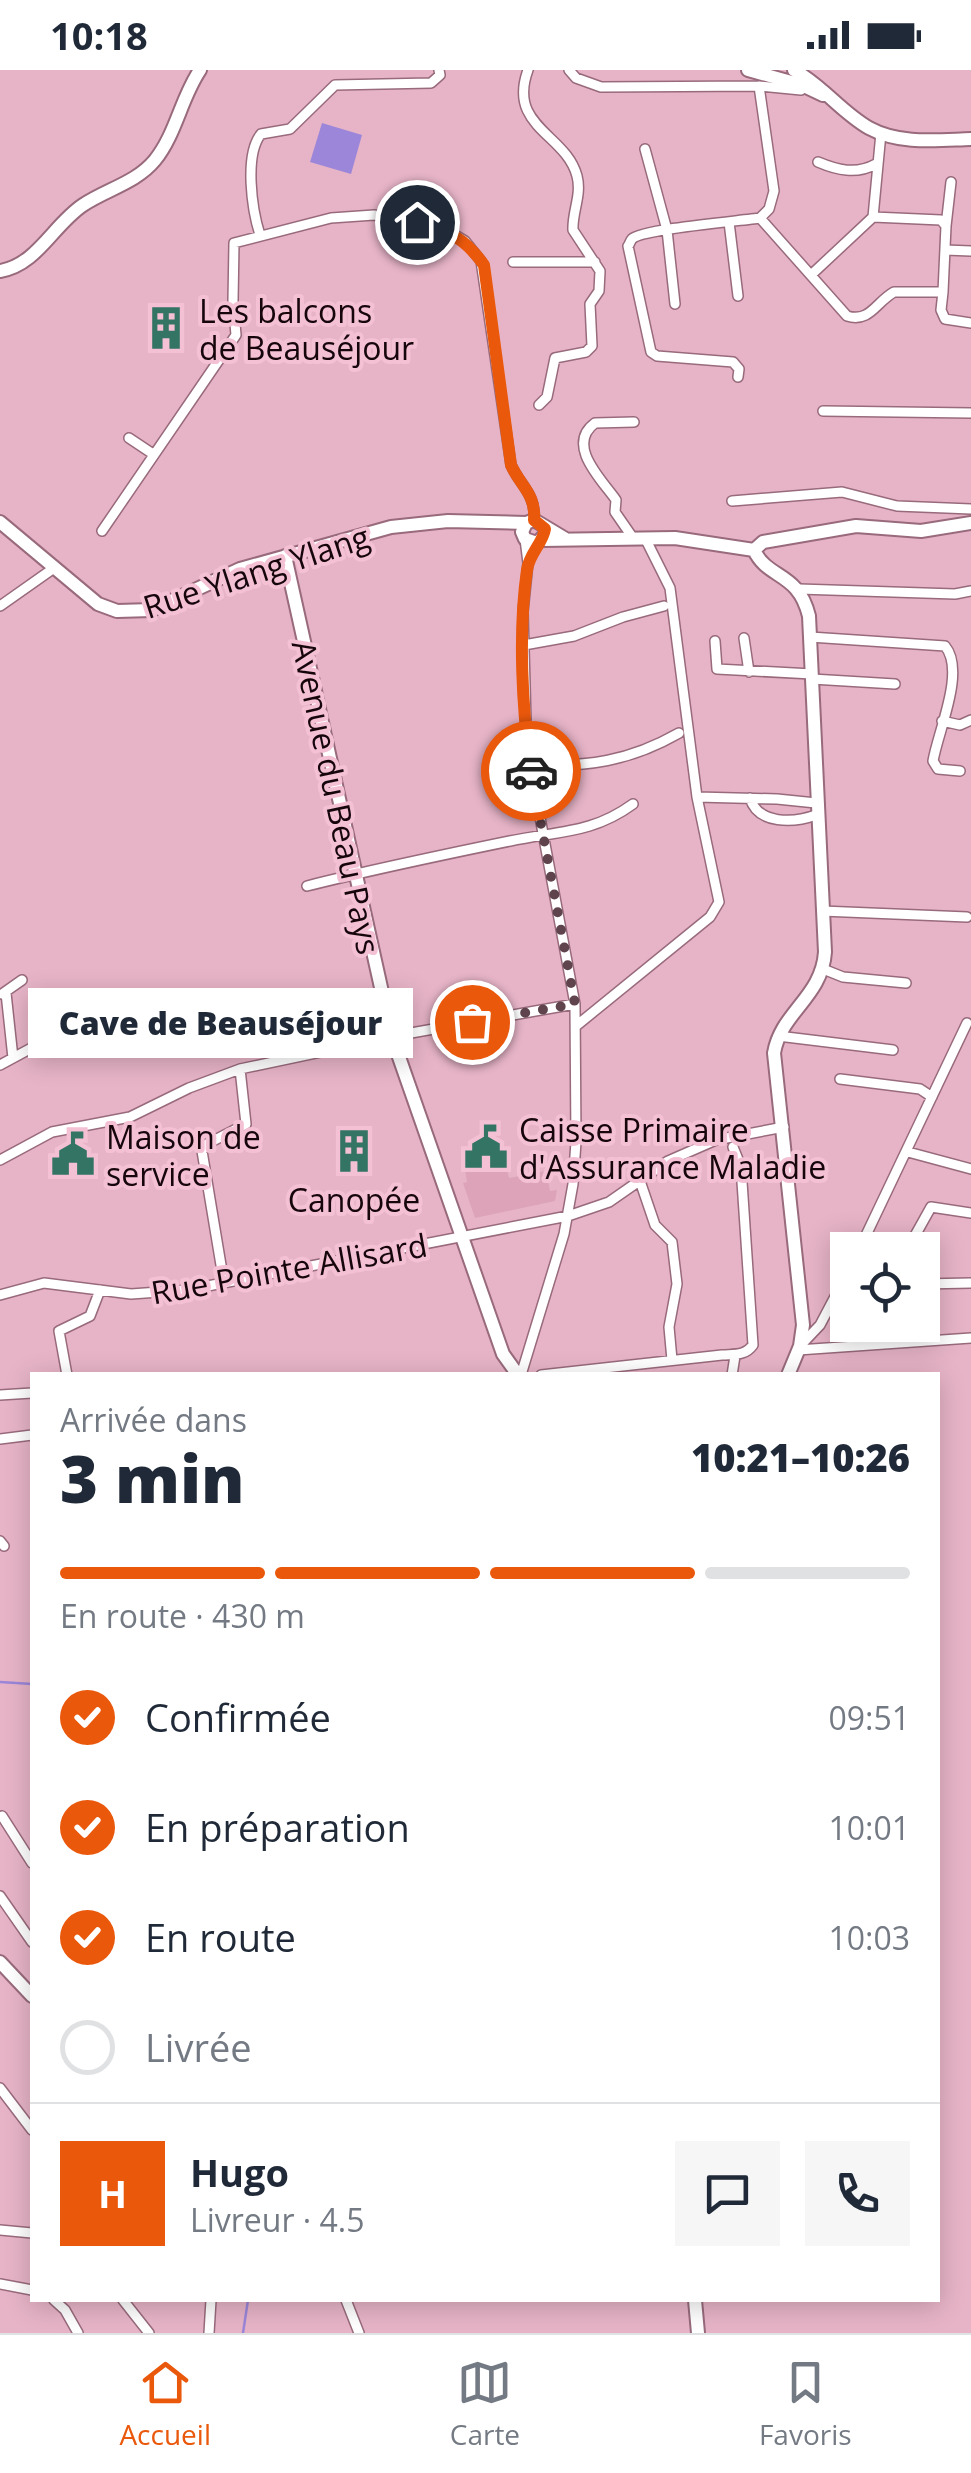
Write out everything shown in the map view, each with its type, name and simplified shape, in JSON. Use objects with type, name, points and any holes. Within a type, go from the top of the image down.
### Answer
[{"type":"street","points":[[0,271],[21,266],[86,202],[146,170],[164,148],[182,99],[200,70]]},
{"type":"street","points":[[260,235],[252,212],[253,144],[261,134],[290,129],[334,85],[432,83],[440,75],[439,70]]},
{"type":"street","points":[[528,70],[523,91],[526,104],[534,124],[565,154],[575,170],[579,190],[573,230],[600,271],[600,285],[590,304],[592,346],[586,352],[555,358],[547,397],[539,405]]},
{"type":"street","points":[[569,70],[576,78],[601,86],[760,86],[819,94]]},
{"type":"street","points":[[748,70],[802,85],[834,100]]},
{"type":"street","points":[[794,70],[880,133],[905,139],[971,139]]},
{"type":"street","points":[[738,377],[739,369],[733,362],[657,356],[648,345],[628,246],[634,236],[760,218],[770,209],[774,191],[760,86]]},
{"type":"street","points":[[811,275],[873,217],[880,133]]},
{"type":"street","points":[[645,149],[667,230],[674,304]]},
{"type":"street","points":[[818,162],[835,170],[867,169],[876,164]]},
{"type":"street","points":[[951,182],[941,310],[945,320],[971,323]]},
{"type":"street","points":[[102,530],[236,335],[234,243],[330,218],[374,214],[417,222],[465,241],[484,265],[511,465],[534,501],[522,612],[530,764],[576,1026],[576,1142],[568,1216],[520,1372]]},
{"type":"street","points":[[873,217],[934,218],[946,226]]},
{"type":"street","points":[[760,218],[852,318],[868,315],[894,292],[943,292]]},
{"type":"street","points":[[729,222],[738,296]]},
{"type":"street","points":[[945,250],[971,250]]},
{"type":"street","points":[[513,262],[595,262]]},
{"type":"street","points":[[824,411],[971,413]]},
{"type":"street","points":[[576,1026],[716,910],[718,892],[698,797],[670,588],[639,538],[615,512],[616,500],[586,462],[586,436],[595,423],[634,422]]},
{"type":"street","points":[[128,438],[153,454]]},
{"type":"street","points":[[732,501],[842,492],[896,506],[971,508]]},
{"type":"street","name":"Rue Ylang Ylang","points":[[0,522],[98,604],[117,612],[136,612],[171,602],[240,569],[391,526],[483,522],[533,533]]},
{"type":"street","points":[[754,550],[763,542],[845,528],[935,530],[971,523]]},
{"type":"street","points":[[533,533],[564,538],[688,539],[754,550]]},
{"type":"street","points":[[754,550],[759,560],[799,589],[955,594],[971,591]]},
{"type":"street","name":"Avenue du Beau Pays","points":[[285,556],[392,1038],[503,1354],[517,1372]]},
{"type":"street","points":[[0,606],[54,568]]},
{"type":"street","points":[[789,1372],[799,1348],[802,1325],[784,1127],[773,1063],[778,1036],[816,987],[823,969],[810,637],[799,589]]},
{"type":"street","points":[[524,644],[574,636],[664,606]]},
{"type":"street","points":[[810,637],[945,646],[951,654],[954,672],[934,766],[960,772]]},
{"type":"street","points":[[744,638],[749,672]]},
{"type":"street","points":[[714,641],[716,667],[895,684]]},
{"type":"street","points":[[942,720],[960,725],[971,720]]},
{"type":"street","points":[[530,764],[606,763],[631,756],[679,733]]},
{"type":"street","points":[[698,797],[750,798],[816,809]]},
{"type":"street","points":[[750,798],[760,815],[795,821],[816,809]]},
{"type":"street","points":[[307,886],[603,824],[633,804]]},
{"type":"street","points":[[822,911],[967,918]]},
{"type":"street","points":[[823,969],[843,977],[906,983]]},
{"type":"street","points":[[13,1058],[3,994],[22,980]]},
{"type":"street","points":[[0,1160],[52,1132],[123,1120],[188,1088],[240,1069],[575,1004]]},
{"type":"street","points":[[867,1232],[968,1023]]},
{"type":"street","points":[[778,1036],[893,1050]]},
{"type":"street","points":[[0,1065],[37,1045],[87,1041]]},
{"type":"street","points":[[224,1283],[203,1148],[244,1127],[247,1119],[240,1069]]},
{"type":"street","points":[[840,1079],[920,1088],[932,1098]]},
{"type":"street","name":"Rue Pointe Allisard","points":[[0,1295],[44,1283],[145,1295],[568,1216],[608,1202],[668,1161],[716,1140],[784,1127]]},
{"type":"street","points":[[567,1372],[735,1356],[749,1350],[753,1344],[742,1168],[733,1147]]},
{"type":"street","points":[[908,1152],[971,1169]]},
{"type":"street","points":[[640,1181],[655,1225],[672,1242],[677,1284],[669,1327],[672,1360]]},
{"type":"street","points":[[917,1232],[931,1207],[971,1213]]},
{"type":"street","points":[[940,1283],[971,1282]]},
{"type":"street","points":[[66,1372],[59,1331],[90,1316],[100,1290]]},
{"type":"street","points":[[799,1348],[830,1309]]},
{"type":"street","points":[[799,1348],[971,1338]]},
{"type":"street","points":[[732,1372],[735,1356]]},
{"type":"street","points":[[631,1372],[637,1364]]},
{"type":"street","points":[[0,1395],[30,1393]]},
{"type":"street","points":[[0,1438],[30,1435]]},
{"type":"street","points":[[2,1816],[30,1860]]},
{"type":"street","points":[[0,1896],[30,1939]]},
{"type":"street","points":[[0,1962],[30,1994]]},
{"type":"street","points":[[0,2088],[30,2127]]},
{"type":"street","points":[[0,2230],[30,2232]]},
{"type":"street","points":[[0,2284],[30,2290]]},
{"type":"street","points":[[56,2302],[78,2333]]},
{"type":"street","points":[[125,2302],[149,2333]]},
{"type":"street","points":[[208,2302],[209,2333]]},
{"type":"street","points":[[347,2302],[359,2333]]},
{"type":"street","points":[[694,2302],[698,2333]]},
{"type":"shaded area","points":[[322,123],[362,135],[351,174],[310,162]]},
{"type":"shaded area","points":[[505,1162],[509,1178],[546,1171],[550,1191],[557,1190],[555,1201],[475,1218],[463,1183],[467,1182],[465,1170]]},
{"type":"waterway","points":[[0,1682],[30,1684]]},
{"type":"waterway","points":[[243,2333],[248,2302]]},
{"type":"way so far","points":[[472,1022],[575,1004],[531,771]]},
{"type":"place","name":"Les balcons de Beauséjour","points":[[166,328]]},
{"type":"place","name":"Cave de Beauséjour","points":[[472,1022]]},
{"type":"place","name":"Caisse Primaire d'Assurance Maladie","points":[[486,1147]]},
{"type":"place","name":"Canopée","points":[[354,1151]]},
{"type":"place","name":"Maison de service","points":[[73,1154]]},
{"type":"route","points":[[417,222],[455,234],[484,265],[511,465],[530,490],[534,520],[545,529],[528,563],[522,612],[531,771]]}]
